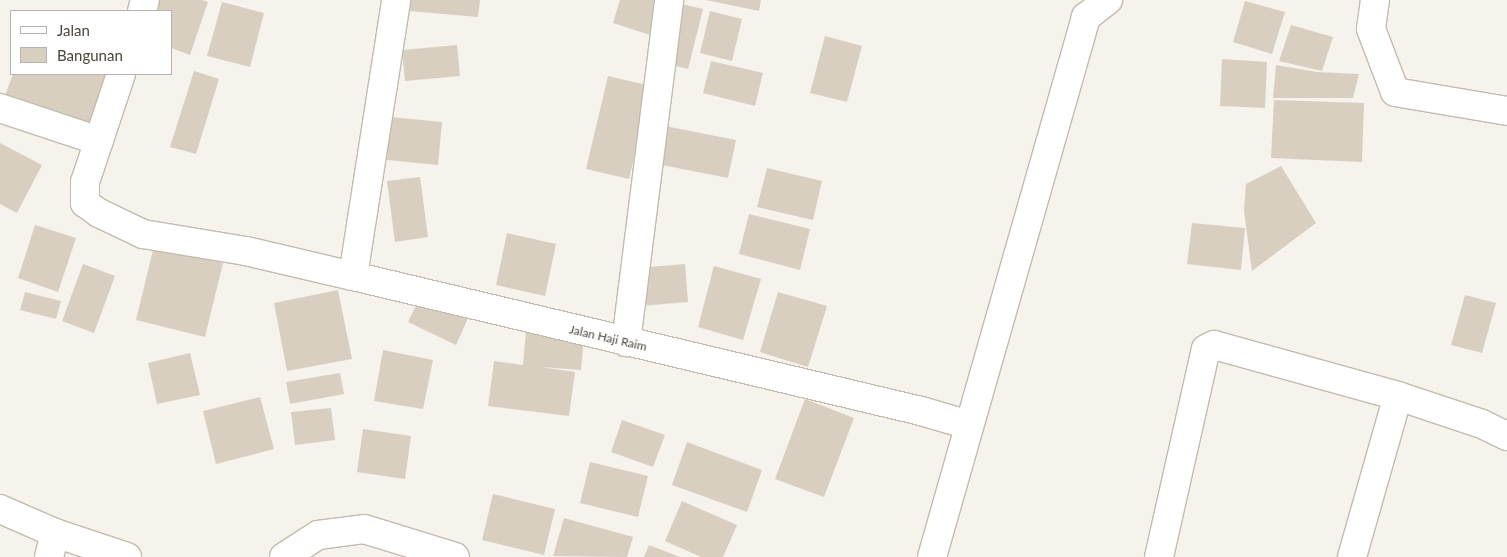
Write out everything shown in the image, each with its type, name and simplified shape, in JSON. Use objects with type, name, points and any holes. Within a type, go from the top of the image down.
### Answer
[{"type":"street","points":[[354,276],[396,0]]},
{"type":"street","points":[[626,342],[669,0]]},
{"type":"street","points":[[932,557],[1086,17],[1108,0]]},
{"type":"street","points":[[1375,0],[1371,29],[1395,92],[1507,111]]},
{"type":"street","points":[[0,108],[99,141],[121,75]]},
{"type":"street","name":"Jalan Haji Raim","points":[[99,141],[85,182],[85,203],[99,213],[143,234],[246,252],[354,276],[920,411],[969,425]]},
{"type":"street","points":[[1160,557],[1206,350],[1214,345],[1228,347],[1398,396],[1482,424],[1507,436]]},
{"type":"street","points":[[1352,557],[1398,396]]},
{"type":"street","points":[[0,509],[52,545],[127,557]]},
{"type":"street","points":[[284,557],[318,535],[364,528],[455,557]]},
{"type":"building","points":[[152,0],[202,0],[208,2],[190,55],[172,48],[172,10],[148,10]]},
{"type":"building","points":[[410,0],[480,0],[478,17],[409,11]]},
{"type":"building","points":[[620,0],[661,0],[650,35],[613,23]]},
{"type":"building","points":[[706,0],[761,0],[759,11]]},
{"type":"building","points":[[1245,1],[1285,12],[1272,54],[1233,42]]},
{"type":"building","points":[[222,2],[264,13],[250,67],[207,56]]},
{"type":"building","points":[[677,3],[703,9],[688,69],[662,63]]},
{"type":"building","points":[[710,11],[742,19],[732,61],[700,53]]},
{"type":"building","points":[[1291,25],[1333,37],[1322,71],[1279,61]]},
{"type":"building","points":[[825,36],[862,46],[847,102],[810,93]]},
{"type":"building","points":[[457,45],[460,76],[405,81],[402,50]]},
{"type":"building","points":[[1222,59],[1267,62],[1265,108],[1220,106]]},
{"type":"building","points":[[711,61],[763,73],[755,106],[703,93]]},
{"type":"building","points":[[1276,65],[1317,72],[1359,74],[1353,98],[1273,98]]},
{"type":"building","points":[[194,71],[219,79],[196,154],[170,147]]},
{"type":"building","points":[[13,75],[119,75],[98,134],[3,101]]},
{"type":"building","points":[[608,76],[651,86],[629,179],[586,169]]},
{"type":"building","points":[[1274,100],[1364,103],[1362,162],[1271,158]]},
{"type":"building","points":[[391,117],[442,122],[438,165],[387,160]]},
{"type":"building","points":[[665,126],[736,140],[728,178],[657,164]]},
{"type":"building","points":[[0,143],[42,165],[17,213],[0,204]]},
{"type":"building","points":[[1281,166],[1316,223],[1252,271],[1244,211],[1246,184]]},
{"type":"building","points":[[767,168],[822,181],[813,220],[757,207]]},
{"type":"building","points":[[420,177],[428,237],[395,242],[387,181]]},
{"type":"building","points":[[749,214],[810,229],[800,270],[739,254]]},
{"type":"building","points":[[1192,223],[1245,228],[1241,270],[1187,264]]},
{"type":"building","points":[[35,225],[76,238],[58,292],[18,278]]},
{"type":"building","points":[[507,233],[556,244],[545,296],[496,285]]},
{"type":"building","points":[[154,246],[223,263],[205,337],[136,320]]},
{"type":"building","points":[[83,264],[115,276],[94,333],[62,321]]},
{"type":"building","points":[[685,264],[688,302],[640,306],[637,268]]},
{"type":"building","points":[[714,266],[761,279],[743,340],[698,327]]},
{"type":"building","points":[[338,290],[352,359],[287,371],[274,303]]},
{"type":"building","points":[[25,292],[61,301],[56,319],[20,310]]},
{"type":"building","points":[[778,292],[827,306],[808,367],[760,352]]},
{"type":"building","points":[[422,293],[469,316],[456,345],[408,322]]},
{"type":"building","points":[[1465,295],[1496,303],[1482,353],[1451,345]]},
{"type":"building","points":[[526,331],[584,336],[581,370],[540,367],[575,372],[569,416],[488,406],[494,361],[523,365]]},
{"type":"building","points":[[383,350],[433,360],[423,409],[374,401]]},
{"type":"building","points":[[190,353],[200,395],[157,404],[148,363]]},
{"type":"building","points":[[340,373],[344,394],[290,404],[286,382]]},
{"type":"building","points":[[260,397],[274,449],[216,464],[203,411]]},
{"type":"building","points":[[805,399],[854,418],[824,497],[775,479]]},
{"type":"building","points":[[331,408],[335,440],[295,445],[291,412]]},
{"type":"building","points":[[622,420],[665,435],[653,467],[611,452]]},
{"type":"building","points":[[363,429],[411,436],[405,479],[357,472]]},
{"type":"building","points":[[687,442],[762,470],[747,512],[672,485]]},
{"type":"building","points":[[590,462],[648,476],[638,517],[580,503]]},
{"type":"building","points":[[493,494],[555,509],[544,555],[482,540]]},
{"type":"building","points":[[682,501],[737,525],[723,557],[701,557],[665,541]]},
{"type":"building","points":[[564,518],[633,537],[627,557],[553,556]]},
{"type":"building","points":[[649,545],[680,557],[644,557]]}]
